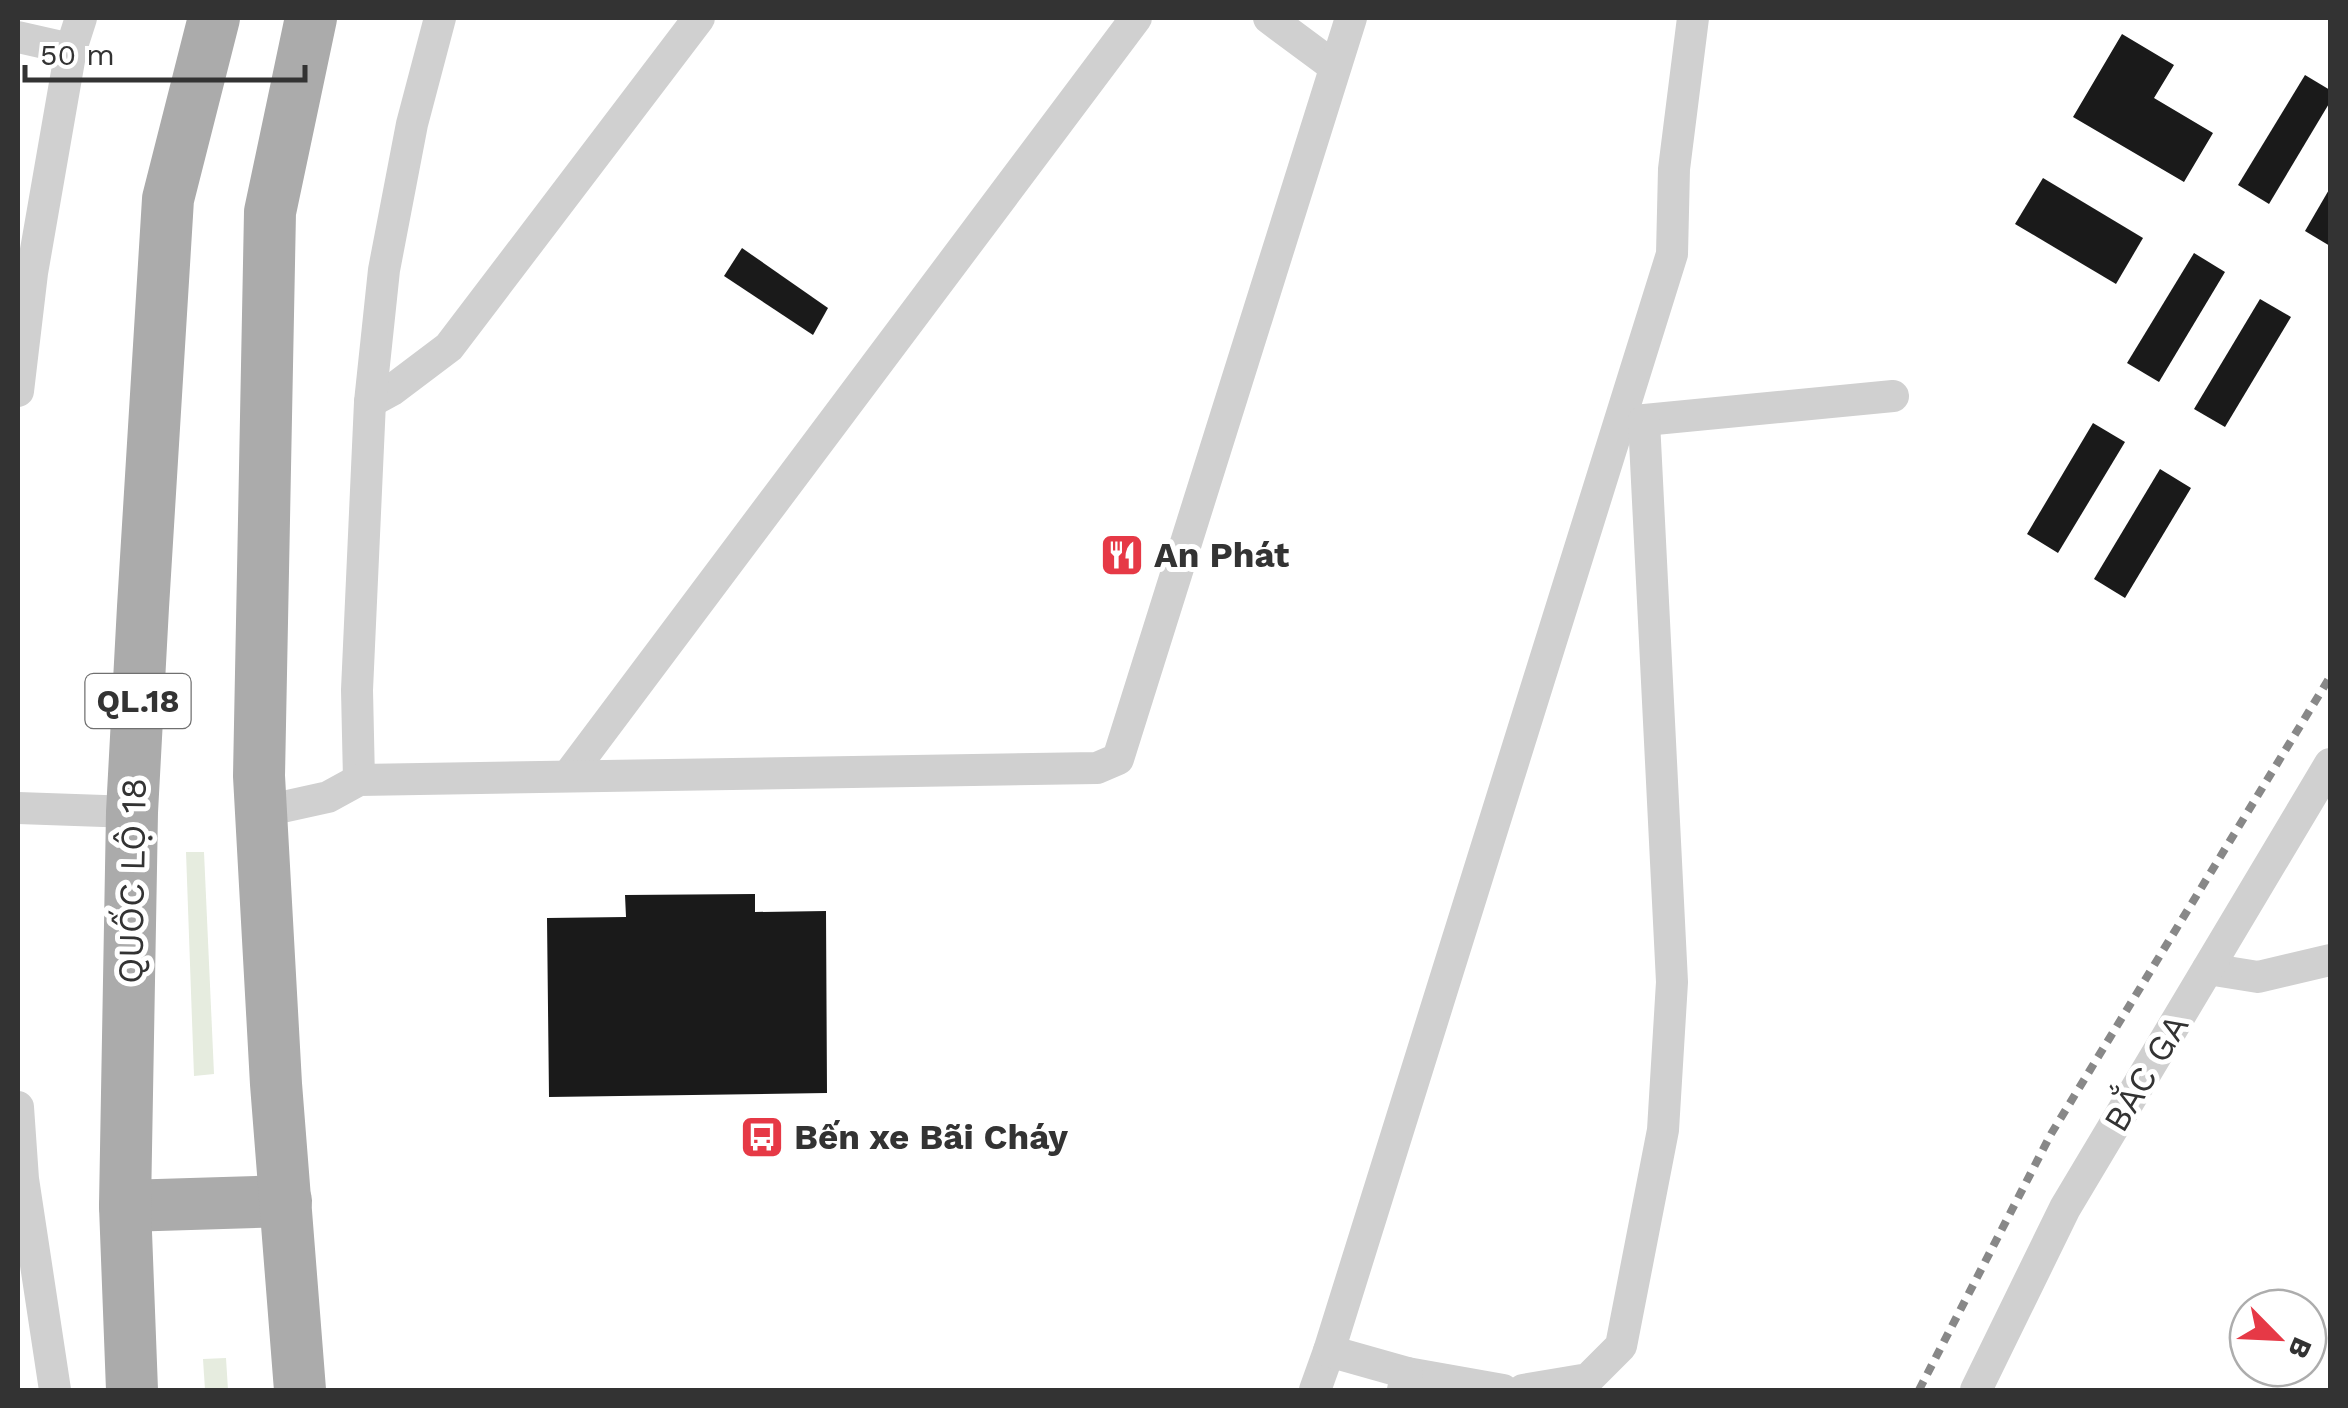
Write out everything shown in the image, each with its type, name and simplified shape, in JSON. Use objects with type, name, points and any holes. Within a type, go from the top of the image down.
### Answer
[{"type":"main road","name":"QUỐC LỘ 18","points":[[132,1390],[126,1206],[132,812],[168,199],[214,18]]},
{"type":"main road","points":[[300,1390],[260,812],[270,212],[311,18]]},
{"type":"main road","points":[[126,1206],[286,1201]]},
{"type":"street","points":[[360,780],[357,690],[370,402],[388,252],[412,124],[440,18]]},
{"type":"street","points":[[370,402],[448,347],[699,18]]},
{"type":"street","points":[[568,776],[1136,18]]},
{"type":"street","points":[[1268,18],[1335,67]]},
{"type":"street","points":[[260,812],[328,797],[360,780],[1097,768],[1118,759],[1351,18]]},
{"type":"street","points":[[1315,1390],[1632,422],[1672,254],[1674,169],[1693,18]]},
{"type":"street","points":[[18,37],[76,33],[32,272],[18,391]]},
{"type":"street","points":[[1632,422],[1893,396]]},
{"type":"street","points":[[1523,1390],[1588,1380],[1621,1346],[1664,1130],[1672,982],[1632,422]]},
{"type":"street","name":"BẮC GA","points":[[1976,1390],[2065,1208],[2330,764]]},
{"type":"street","points":[[18,808],[132,812]]},
{"type":"street","points":[[2208,969],[2258,977],[2330,960]]},
{"type":"street","points":[[18,1106],[23,1179],[55,1390]]},
{"type":"street","points":[[1329,1351],[1405,1382],[1503,1390]]},
{"type":"shaded area","points":[[186,852],[204,852],[214,1074],[194,1076]]},
{"type":"shaded area","points":[[226,1358],[228,1390],[205,1390],[203,1359]]},
{"type":"building","points":[[2122,34],[2174,65],[2154,98],[2213,133],[2184,182],[2073,117]]},
{"type":"building","points":[[2305,75],[2330,90],[2330,102],[2269,204],[2238,185]]},
{"type":"building","points":[[2043,178],[2143,238],[2116,284],[2015,224]]},
{"type":"building","points":[[2330,188],[2330,246],[2305,231]]},
{"type":"building","points":[[742,248],[828,308],[813,335],[724,276]]},
{"type":"building","points":[[2194,253],[2225,272],[2159,382],[2127,363]]},
{"type":"building","points":[[2260,299],[2291,317],[2225,427],[2194,409]]},
{"type":"building","points":[[2093,423],[2125,442],[2058,553],[2027,534]]},
{"type":"building","points":[[2160,469],[2191,488],[2125,598],[2094,579]]},
{"type":"building","points":[[755,894],[755,912],[826,911],[827,1093],[549,1097],[547,918],[626,917],[625,895]]},
{"type":"railway","points":[[1919,1390],[2051,1134],[2330,677]]},
{"type":"place","name":"An Phát","points":[[1122,555]]},
{"type":"place","name":"Bến xe Bãi Cháy","points":[[762,1137]]}]
